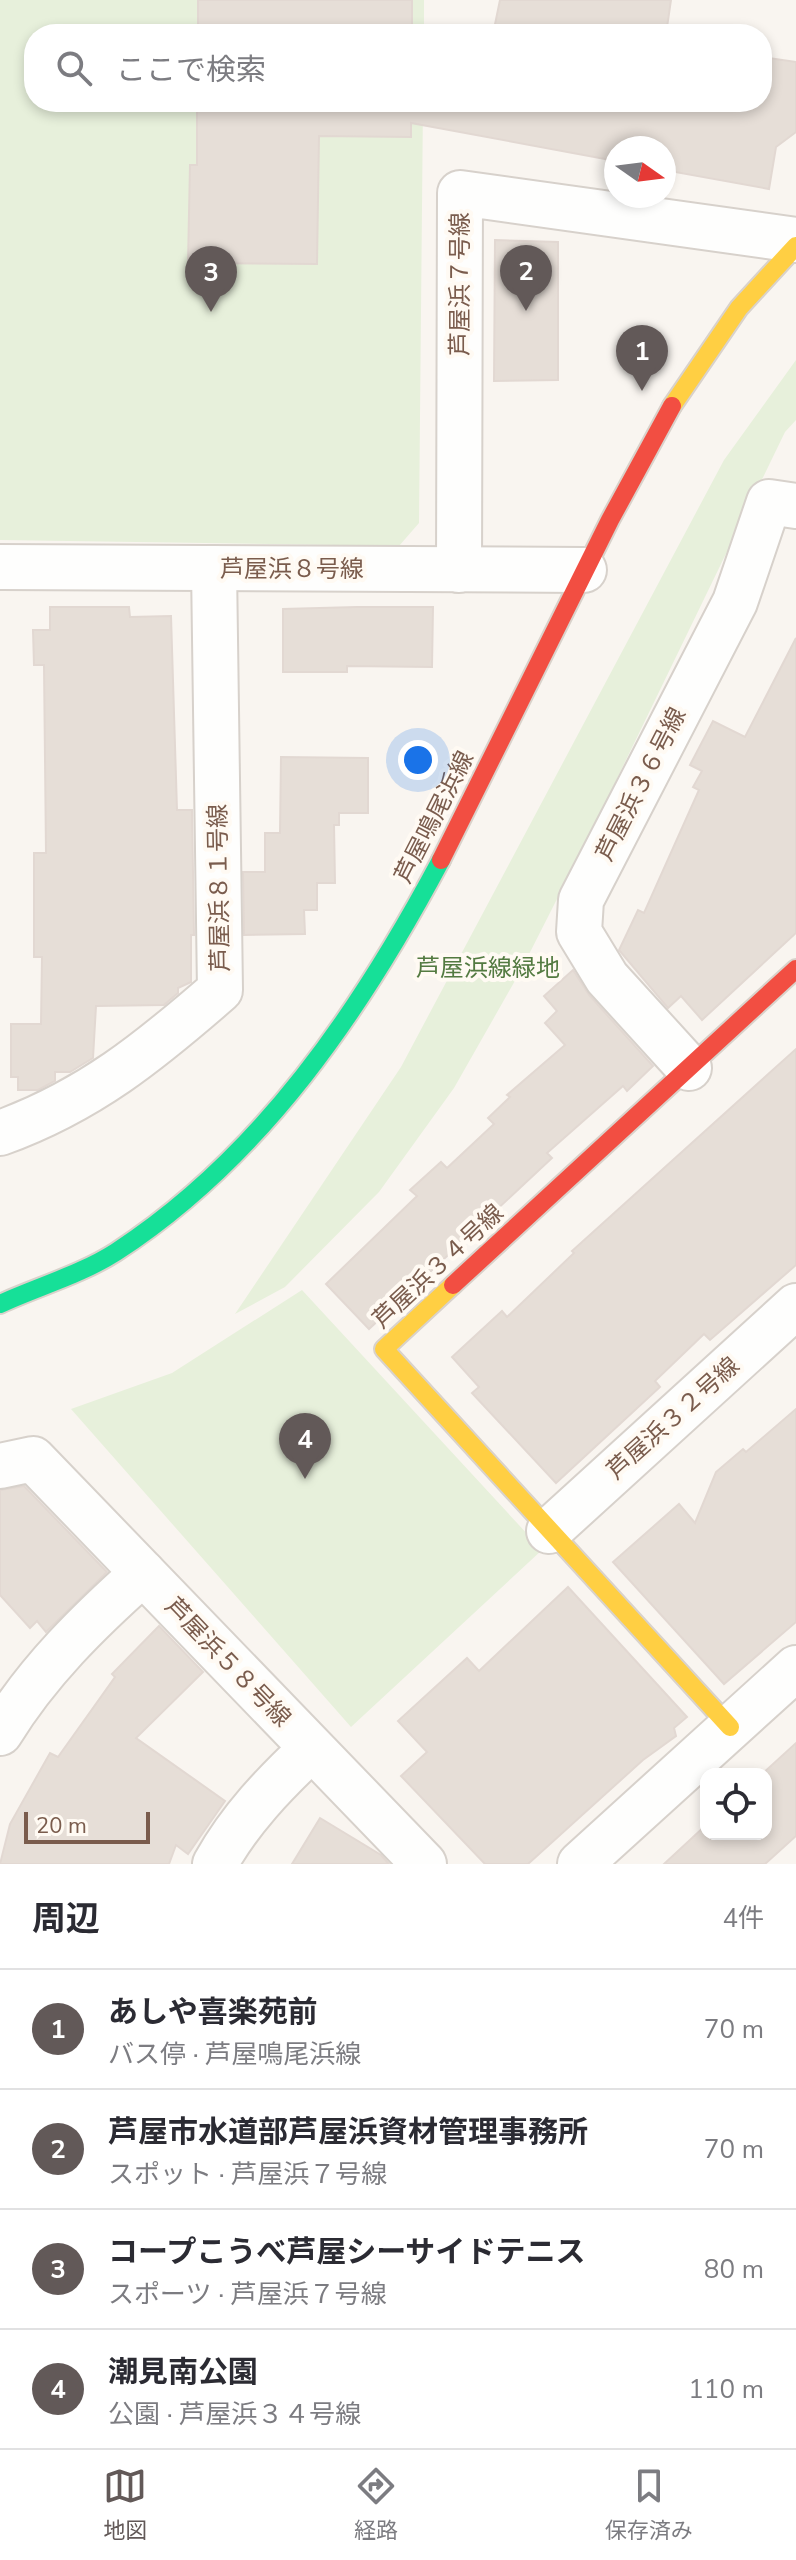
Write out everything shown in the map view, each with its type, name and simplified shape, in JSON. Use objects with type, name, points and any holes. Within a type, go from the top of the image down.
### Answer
[{"type":"main road","name":"芦屋鳴尾浜線","points":[[0,1304],[25,1296],[129,1245],[219,1172],[285,1104],[367,990],[428,884],[657,428],[736,307],[796,246]]},
{"type":"main road","name":"芦屋浜３４号線","points":[[730,1727],[384,1349],[796,969]]},
{"type":"street","name":"芦屋浜７号線","points":[[459,570],[460,193],[796,240]]},
{"type":"street","name":"芦屋浜３６号線","points":[[689,1068],[607,978],[579,932],[581,900],[735,602],[769,502],[796,506]]},
{"type":"street","name":"芦屋浜８号線","points":[[0,567],[584,570]]},
{"type":"street","name":"芦屋浜８１号線","points":[[0,1133],[39,1119],[99,1088],[153,1048],[220,990],[214,568]]},
{"type":"street","name":"芦屋浜３２号線","points":[[549,1531],[796,1306]]},
{"type":"street","name":"芦屋浜５８号線","points":[[16,1462],[143,1573],[424,1864]]},
{"type":"street","points":[[0,1733],[20,1700],[84,1626],[143,1573]]},
{"type":"street","points":[[580,1864],[796,1668]]},
{"type":"street","points":[[215,1864],[234,1830],[263,1794],[311,1749]]},
{"type":"green space","points":[[0,0],[424,0],[424,24],[24,24],[24,112],[423,112],[419,523],[399,546],[0,540]]},
{"type":"green space","name":"芦屋浜線緑地","points":[[796,360],[796,420],[785,432],[520,972],[454,1088],[379,1192],[285,1287],[235,1314],[401,1067],[724,460]]},
{"type":"green space","points":[[302,1290],[542,1550],[351,1727],[71,1409],[172,1373]]},
{"type":"building","points":[[198,0],[412,0],[412,24],[198,24]]},
{"type":"building","points":[[500,0],[671,0],[667,24],[495,24]]},
{"type":"building","points":[[772,58],[796,62],[796,132],[776,147],[769,189],[676,172],[676,136],[604,136],[604,159],[411,123],[411,137],[319,136],[317,264],[188,263],[190,165],[197,165],[197,112],[772,112]]},
{"type":"building","points":[[495,240],[558,242],[558,380],[494,381]]},
{"type":"building","points":[[50,607],[129,607],[130,617],[171,616],[177,810],[192,810],[194,935],[191,935],[191,982],[178,988],[178,993],[164,1005],[96,1006],[93,1058],[70,1072],[55,1072],[55,1081],[38,1090],[18,1090],[18,1077],[11,1077],[11,1024],[41,1024],[42,957],[34,957],[34,853],[46,853],[44,665],[34,665],[33,630],[50,630]]},
{"type":"building","points":[[433,607],[432,667],[347,666],[347,672],[283,672],[283,609]]},
{"type":"building","points":[[796,638],[796,933],[702,1020],[681,996],[668,1008],[619,950],[638,910],[644,913],[699,790],[693,787],[702,771],[690,765],[713,721],[745,737]]},
{"type":"building","points":[[281,757],[368,758],[368,813],[339,813],[339,825],[334,825],[335,883],[317,883],[317,910],[304,910],[305,934],[244,935],[243,872],[265,872],[265,833],[280,833]]},
{"type":"building","points":[[573,970],[589,995],[653,1066],[627,1091],[623,1086],[547,1153],[552,1158],[369,1329],[326,1284],[417,1196],[410,1190],[441,1162],[447,1168],[494,1124],[488,1118],[510,1097],[507,1095],[565,1045],[545,1023],[557,1011],[544,996]]},
{"type":"building","points":[[796,1049],[796,1265],[710,1340],[704,1334],[655,1381],[660,1387],[556,1483],[472,1393],[479,1387],[452,1357],[502,1311],[507,1317],[574,1253],[572,1251]]},
{"type":"building","points":[[796,1409],[796,1622],[724,1684],[613,1562],[679,1504],[695,1523],[716,1472],[743,1449],[746,1452]]},
{"type":"building","points":[[24,1486],[107,1572],[46,1632],[37,1621],[30,1628],[0,1595],[0,1490]]},
{"type":"building","points":[[568,1587],[687,1717],[674,1728],[676,1736],[643,1760],[528,1864],[485,1864],[401,1776],[427,1752],[398,1721],[467,1658],[479,1671]]},
{"type":"building","points":[[159,1626],[203,1672],[136,1738],[225,1801],[188,1854],[176,1845],[169,1864],[0,1864],[10,1824],[50,1753],[58,1757],[115,1677],[112,1674]]},
{"type":"building","points":[[796,1743],[796,1836],[765,1864],[664,1864],[700,1831],[700,1840],[772,1840],[772,1768],[769,1768]]},
{"type":"building","points":[[320,1818],[381,1855],[389,1864],[292,1864]]},
{"type":"traffic: fast","points":[[0,1304],[103,1260],[169,1214],[217,1172],[262,1126],[342,1025],[441,860]]},
{"type":"traffic: slow","points":[[672,406],[739,308],[796,246]]},
{"type":"traffic: slow","points":[[453,1285],[384,1349],[730,1727]]},
{"type":"traffic: jam","points":[[441,860],[610,520],[672,406]]},
{"type":"traffic: jam","points":[[453,1285],[796,969]]},
{"type":"place","name":"芦屋市水道部芦屋浜資材管理事務所","points":[[526,311]]},
{"type":"place","name":"コープこうべ芦屋シーサイドテニス","points":[[211,312]]},
{"type":"place","name":"あしや喜楽苑前","points":[[642,391]]},
{"type":"place","name":"潮見南公園","points":[[305,1479]]}]
